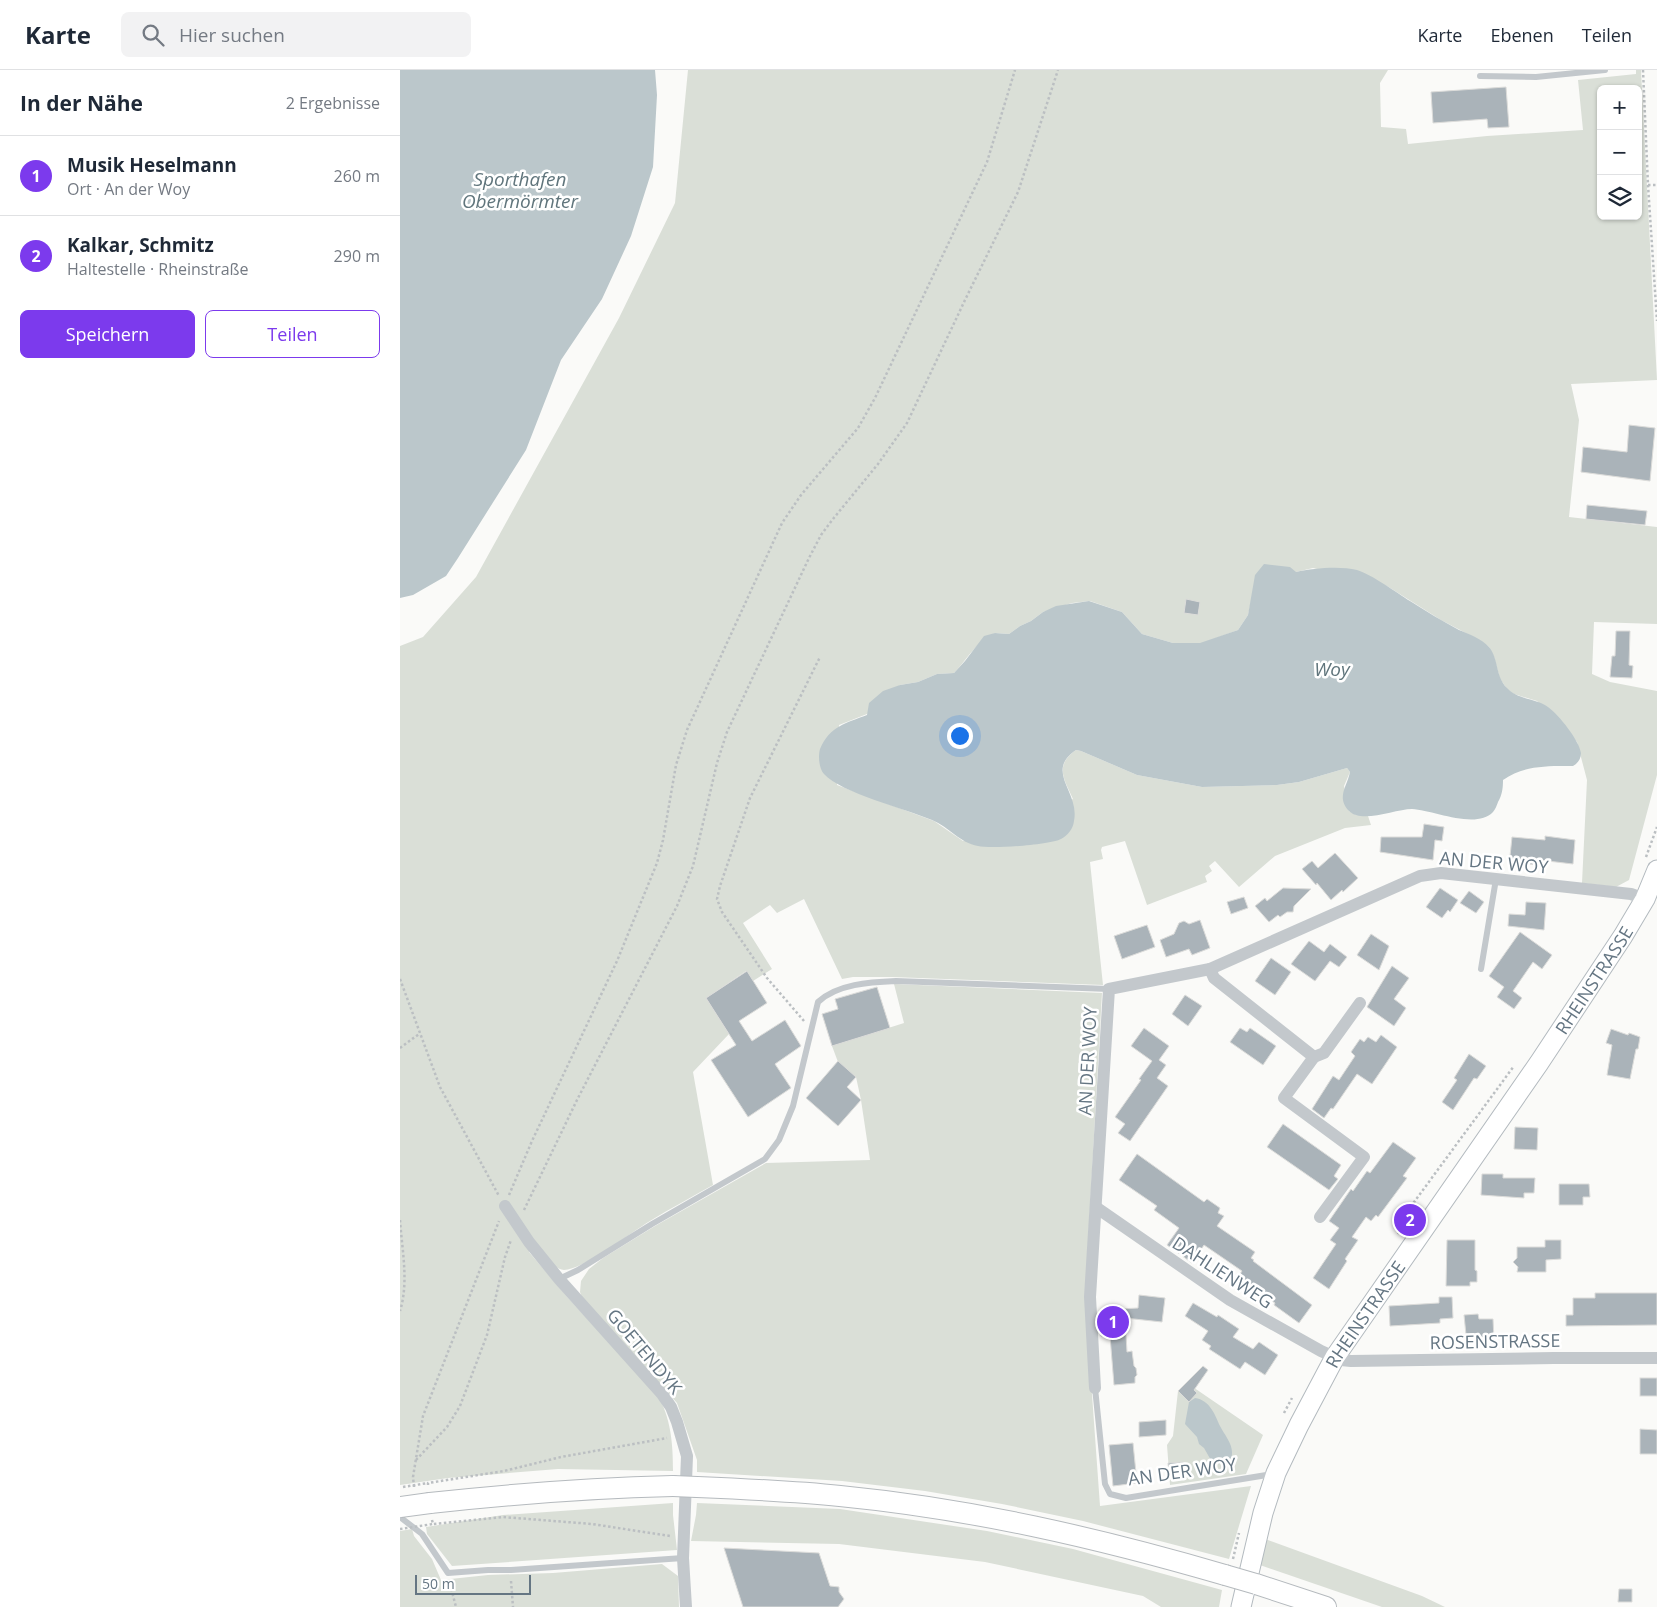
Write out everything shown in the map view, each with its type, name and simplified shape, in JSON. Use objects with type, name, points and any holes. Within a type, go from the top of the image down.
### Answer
[{"type":"main road","name":"RHEINSTRASSE","points":[[1240,1607],[1263,1513],[1276,1473],[1335,1357],[1539,1063],[1623,936],[1651,880]]},
{"type":"main road","points":[[418,1497],[673,1486],[841,1496],[956,1511],[1070,1533],[1225,1575],[1326,1607]]},
{"type":"street","name":"AN DER WOY","points":[[1095,1388],[1090,1297],[1109,989],[1210,969],[1420,876],[1441,873],[1630,894],[1651,880]]},
{"type":"street","points":[[1210,969],[1214,978],[1314,1057]]},
{"type":"street","points":[[1320,1217],[1364,1157],[1284,1098],[1314,1057],[1324,1053],[1360,1003]]},
{"type":"street","name":"GOETENDYK","points":[[505,1206],[529,1242],[559,1279],[662,1394],[671,1407],[687,1456],[684,1558],[686,1607]]},
{"type":"street","name":"DAHLIENWEG","points":[[1096,1208],[1230,1300],[1321,1352],[1335,1357]]},
{"type":"street","name":"ROSENSTRASSE","points":[[1335,1357],[1351,1361],[1657,1358]]},
{"type":"lane","points":[[1480,76],[1536,77],[1605,70]]},
{"type":"lane","points":[[1481,969],[1496,879]]},
{"type":"lane","points":[[559,1279],[578,1270],[652,1224],[765,1159],[778,1140],[793,1106],[818,1002],[826,994],[876,982],[1109,989]]},
{"type":"lane","name":"AN DER WOY","points":[[1095,1388],[1104,1484],[1110,1494],[1126,1498],[1276,1473]]},
{"type":"lane","points":[[400,1517],[422,1534],[448,1573],[684,1558]]},
{"type":"path","points":[[418,1497],[413,1477],[427,1403],[532,1141],[617,961],[657,863],[676,765],[688,730],[782,523],[801,495],[858,428],[875,398],[987,162],[1015,70]]},
{"type":"path","points":[[416,1460],[447,1427],[460,1406],[487,1335],[505,1257],[518,1225],[577,1100],[687,884],[700,841],[727,732],[821,535],[878,464],[911,415],[1018,192],[1058,70]]},
{"type":"path","points":[[1643,70],[1657,321]]},
{"type":"path","points":[[1648,185],[1657,184]]},
{"type":"path","points":[[811,1030],[767,978],[722,912],[717,899],[750,798],[820,657]]},
{"type":"path","points":[[1651,880],[1657,827]]},
{"type":"path","points":[[400,979],[440,1087],[505,1206]]},
{"type":"path","points":[[400,1048],[419,1034]]},
{"type":"path","points":[[1397,1236],[1410,1209],[1518,1061]]},
{"type":"path","points":[[400,1220],[404,1276],[403,1301],[400,1311]]},
{"type":"path","points":[[400,1488],[418,1497],[504,1471],[561,1457],[680,1435]]},
{"type":"path","points":[[400,1529],[503,1517],[592,1524],[685,1538]]},
{"type":"path","points":[[420,1524],[422,1534]]},
{"type":"path","points":[[511,1570],[513,1607]]},
{"type":"path","points":[[448,1573],[456,1607]]},
{"type":"shaded area","points":[[688,70],[1388,70],[1380,83],[1381,127],[1406,129],[1408,144],[1487,136],[1583,130],[1578,80],[1636,74],[1636,70],[1641,70],[1642,85],[1597,85],[1597,220],[1642,220],[1642,89],[1657,380],[1571,384],[1579,420],[1569,517],[1657,527],[1657,624],[1594,622],[1592,674],[1610,682],[1657,691],[1657,775],[1629,880],[1616,887],[1582,883],[1587,780],[1577,742],[1537,701],[1514,694],[1508,690],[1500,679],[1489,647],[1481,641],[1441,620],[1387,586],[1313,568],[1296,572],[1252,597],[1248,615],[1238,630],[1200,644],[1173,643],[1142,634],[1122,612],[1090,601],[1072,603],[1043,612],[1009,634],[997,633],[991,635],[979,644],[954,673],[937,674],[918,682],[900,685],[867,714],[839,725],[837,785],[934,821],[963,841],[1073,799],[1064,779],[1063,767],[1069,756],[1076,750],[1137,775],[1202,787],[1277,785],[1299,782],[1347,768],[1350,772],[1344,786],[1349,811],[1356,815],[1368,816],[1371,825],[1345,828],[1275,856],[1239,887],[1215,861],[1209,866],[1212,871],[1205,876],[1207,882],[1147,905],[1125,841],[1102,847],[1103,859],[1090,862],[1103,985],[892,977],[853,977],[842,979],[804,899],[777,913],[770,905],[743,923],[772,969],[753,981],[746,971],[706,998],[729,1034],[693,1072],[713,1185],[650,1221],[607,1250],[572,1268],[559,1269],[531,1239],[529,1252],[569,1299],[657,1394],[662,1403],[670,1431],[673,1471],[558,1469],[448,1478],[400,1485],[400,646],[423,637],[476,577],[619,318],[675,203]],"holes":[[[1186,600],[1200,602],[1198,615],[1184,613]]]},
{"type":"shaded area","points":[[894,984],[1102,993],[1085,1297],[1100,1506],[1251,1486],[1229,1559],[1083,1521],[1002,1504],[925,1491],[842,1481],[697,1472],[697,1460],[677,1403],[582,1297],[580,1292],[581,1281],[589,1269],[603,1258],[766,1163],[870,1160],[856,1077],[838,1062],[832,1046],[904,1023]]},
{"type":"shaded area","points":[[1187,1383],[1263,1435],[1246,1474],[1170,1485],[1167,1445],[1173,1436],[1178,1391]]},
{"type":"shaded area","points":[[673,1503],[677,1550],[452,1566],[427,1534],[426,1527],[503,1515]]},
{"type":"shaded area","points":[[697,1503],[840,1509],[987,1531],[1073,1549],[1222,1590],[1219,1607],[1161,1607],[1143,1596],[985,1562],[839,1544],[691,1541]]},
{"type":"shaded area","points":[[412,1529],[414,1536],[432,1559],[441,1580],[488,1575],[553,1573],[662,1564],[678,1576],[679,1607],[400,1607],[400,1531]]},
{"type":"shaded area","points":[[1265,1539],[1422,1596],[1445,1607],[1382,1607],[1257,1564]]},
{"type":"water","name":"Sporthafen Obermörmter","points":[[400,70],[655,70],[657,95],[653,167],[631,236],[602,299],[561,360],[526,450],[446,576],[413,595],[400,598]]},
{"type":"water","name":"Woy","points":[[1264,564],[1290,567],[1296,572],[1311,569],[1343,568],[1363,572],[1446,623],[1479,639],[1489,647],[1503,683],[1511,692],[1543,704],[1563,722],[1573,735],[1579,748],[1581,753],[1579,761],[1573,766],[1537,767],[1511,775],[1503,780],[1501,794],[1493,812],[1486,817],[1465,819],[1412,809],[1370,816],[1355,815],[1349,811],[1343,801],[1350,772],[1347,768],[1299,782],[1277,785],[1202,787],[1137,775],[1076,750],[1067,758],[1063,766],[1065,782],[1074,810],[1073,824],[1070,831],[1061,839],[1055,841],[1033,845],[995,847],[978,846],[966,842],[932,820],[844,788],[832,781],[821,769],[820,749],[824,741],[834,730],[839,726],[867,715],[869,703],[883,691],[900,685],[918,682],[937,674],[954,673],[984,636],[995,633],[1009,634],[1056,606],[1089,601],[1122,612],[1142,634],[1173,643],[1200,643],[1238,630],[1248,615],[1255,575]]},
{"type":"water","points":[[1195,1398],[1208,1405],[1229,1442],[1232,1456],[1225,1463],[1212,1462],[1204,1448],[1199,1444],[1197,1437],[1185,1424],[1189,1402]]},
{"type":"building","points":[[1506,87],[1509,127],[1488,128],[1487,119],[1433,123],[1431,92]]},
{"type":"building","points":[[1629,425],[1655,428],[1650,481],[1581,472],[1583,447],[1627,452]]},
{"type":"building","points":[[1587,505],[1647,511],[1645,525],[1586,519]]},
{"type":"building","points":[[1186,599],[1200,602],[1198,615],[1184,613]]},
{"type":"building","points":[[1616,631],[1630,631],[1629,665],[1633,666],[1632,678],[1610,677],[1612,656],[1615,656]]},
{"type":"building","points":[[1424,824],[1444,827],[1442,841],[1435,840],[1433,860],[1380,852],[1381,837],[1422,837]]},
{"type":"building","points":[[1545,836],[1575,840],[1573,864],[1539,860],[1538,865],[1512,861],[1509,866],[1512,837],[1545,840]]},
{"type":"building","points":[[1335,853],[1358,878],[1331,900],[1302,869],[1312,861],[1318,868]]},
{"type":"building","points":[[1283,888],[1311,889],[1294,906],[1293,912],[1287,912],[1280,917],[1278,915],[1269,922],[1255,906],[1265,898],[1267,901]]},
{"type":"building","points":[[1440,888],[1458,900],[1450,912],[1448,910],[1442,918],[1426,907]]},
{"type":"building","points":[[1469,891],[1484,902],[1476,913],[1460,903]]},
{"type":"building","points":[[1244,897],[1248,908],[1231,914],[1227,902]]},
{"type":"building","points":[[1526,902],[1546,903],[1544,930],[1508,926],[1509,914],[1525,915]]},
{"type":"building","points":[[1200,920],[1210,948],[1192,955],[1189,949],[1166,957],[1160,940],[1174,934],[1179,923],[1184,921],[1189,924]]},
{"type":"building","points":[[1147,925],[1155,947],[1122,959],[1114,936]]},
{"type":"building","points":[[1520,932],[1552,955],[1542,969],[1533,962],[1513,991],[1522,998],[1514,1009],[1497,997],[1504,987],[1489,976]]},
{"type":"building","points":[[1371,934],[1389,946],[1379,970],[1357,955]]},
{"type":"building","points":[[1309,941],[1324,952],[1330,944],[1347,957],[1339,967],[1330,961],[1315,981],[1291,964]]},
{"type":"building","points":[[1271,958],[1291,972],[1275,995],[1255,981]]},
{"type":"building","points":[[1392,966],[1409,978],[1394,999],[1406,1008],[1394,1026],[1367,1007]]},
{"type":"building","points":[[747,971],[767,1003],[739,1021],[752,1041],[785,1020],[801,1046],[775,1064],[791,1088],[748,1117],[711,1060],[736,1045],[706,998]]},
{"type":"building","points":[[877,987],[890,1028],[832,1046],[822,1014],[838,1009],[835,999]]},
{"type":"building","points":[[1185,995],[1202,1006],[1188,1026],[1172,1014]]},
{"type":"building","points":[[1144,1028],[1169,1046],[1159,1060],[1166,1065],[1157,1078],[1168,1086],[1130,1141],[1118,1133],[1125,1124],[1115,1117],[1152,1061],[1131,1046]]},
{"type":"building","points":[[1240,1028],[1247,1032],[1250,1028],[1276,1046],[1263,1065],[1230,1042]]},
{"type":"building","points":[[1611,1029],[1640,1037],[1630,1079],[1607,1075],[1612,1045],[1606,1043]]},
{"type":"building","points":[[1381,1035],[1397,1047],[1372,1084],[1357,1074],[1333,1109],[1331,1108],[1324,1118],[1312,1109],[1333,1076],[1339,1080],[1355,1056],[1351,1052],[1360,1039],[1364,1042],[1368,1037],[1376,1042]]},
{"type":"building","points":[[1469,1054],[1486,1066],[1477,1079],[1474,1078],[1453,1110],[1442,1102],[1457,1080],[1454,1078]]},
{"type":"building","points":[[838,1061],[856,1077],[847,1087],[861,1100],[838,1126],[806,1098]]},
{"type":"building","points":[[1283,1124],[1341,1165],[1334,1176],[1338,1179],[1329,1190],[1267,1147]]},
{"type":"building","points":[[1515,1127],[1538,1128],[1537,1150],[1514,1149]]},
{"type":"building","points":[[1393,1142],[1416,1158],[1403,1176],[1407,1178],[1378,1217],[1376,1215],[1371,1221],[1366,1217],[1352,1237],[1358,1240],[1345,1259],[1347,1261],[1329,1289],[1313,1278],[1336,1244],[1330,1240],[1339,1228],[1329,1221],[1351,1189],[1353,1191],[1367,1171],[1370,1173]]},
{"type":"building","points":[[1137,1154],[1204,1202],[1207,1199],[1220,1208],[1218,1213],[1224,1216],[1217,1226],[1255,1252],[1251,1258],[1253,1261],[1312,1305],[1299,1323],[1274,1305],[1275,1303],[1238,1277],[1242,1271],[1204,1245],[1192,1263],[1167,1245],[1179,1228],[1154,1210],[1157,1206],[1119,1180]]},
{"type":"building","points":[[1482,1174],[1503,1174],[1503,1178],[1535,1178],[1534,1193],[1524,1193],[1524,1198],[1481,1195]]},
{"type":"building","points":[[1559,1184],[1589,1184],[1590,1197],[1583,1197],[1583,1205],[1559,1205]]},
{"type":"building","points":[[1447,1240],[1475,1240],[1477,1282],[1470,1282],[1470,1286],[1446,1286]]},
{"type":"building","points":[[1545,1240],[1561,1240],[1561,1259],[1546,1260],[1546,1272],[1517,1272],[1518,1267],[1513,1262],[1517,1258],[1517,1247],[1545,1247]]},
{"type":"building","points":[[1595,1293],[1657,1293],[1657,1325],[1566,1326],[1566,1315],[1573,1315],[1573,1298],[1595,1298]]},
{"type":"building","points":[[1139,1295],[1165,1298],[1162,1322],[1125,1318],[1127,1352],[1132,1351],[1137,1375],[1135,1383],[1114,1385],[1110,1336],[1101,1336],[1100,1310],[1138,1308]]},
{"type":"building","points":[[1439,1297],[1452,1297],[1453,1318],[1440,1319],[1440,1323],[1390,1326],[1389,1306],[1439,1303]]},
{"type":"building","points":[[1193,1303],[1217,1317],[1218,1315],[1239,1329],[1233,1337],[1253,1349],[1259,1342],[1278,1355],[1265,1375],[1245,1362],[1240,1369],[1209,1349],[1211,1346],[1202,1340],[1208,1331],[1185,1316]]},
{"type":"building","points":[[1478,1314],[1479,1319],[1493,1319],[1494,1340],[1475,1341],[1475,1335],[1466,1335],[1464,1315]]},
{"type":"building","points":[[1203,1366],[1208,1370],[1194,1390],[1197,1393],[1189,1402],[1178,1391]]},
{"type":"building","points":[[1640,1378],[1657,1378],[1657,1396],[1640,1396]]},
{"type":"building","points":[[1166,1420],[1166,1435],[1139,1437],[1139,1422]]},
{"type":"building","points":[[1640,1429],[1657,1430],[1657,1454],[1640,1454]]},
{"type":"building","points":[[1133,1443],[1137,1483],[1113,1486],[1109,1445]]},
{"type":"building","points":[[1184,1462],[1185,1476],[1169,1477],[1168,1463]]},
{"type":"building","points":[[724,1548],[819,1553],[830,1586],[839,1587],[839,1592],[844,1599],[838,1607],[743,1607]]},
{"type":"building","points":[[1619,1589],[1632,1589],[1632,1602],[1618,1602]]},
{"type":"place","name":"Kalkar, Schmitz","points":[[1410,1220]]},
{"type":"place","name":"Musik Heselmann","points":[[1113,1322]]}]
